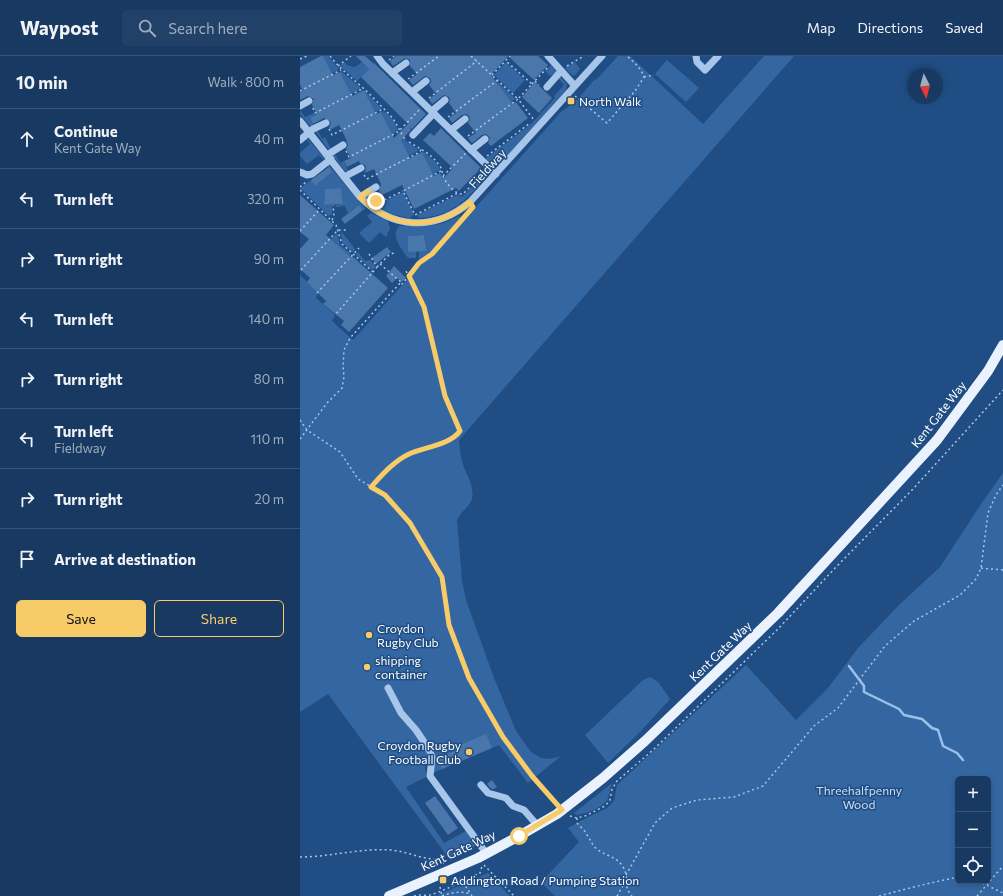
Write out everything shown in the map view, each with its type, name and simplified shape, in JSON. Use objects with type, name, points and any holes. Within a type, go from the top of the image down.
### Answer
[{"type":"main road","name":"Kent Gate Way","points":[[389,896],[482,856],[537,826],[562,810],[603,778],[645,741],[778,613],[937,440],[988,371],[1003,345]]},
{"type":"street","points":[[377,56],[392,73],[496,174]]},
{"type":"street","name":"Fieldway","points":[[300,121],[360,197],[371,207],[385,216],[396,220],[426,222],[441,219],[457,212],[470,202],[602,56]]},
{"type":"street","points":[[696,56],[697,62],[705,70],[718,56]]},
{"type":"street","points":[[551,59],[573,89]]},
{"type":"street","points":[[392,73],[406,62]]},
{"type":"street","points":[[543,86],[560,70]]},
{"type":"street","points":[[412,92],[426,81]]},
{"type":"street","points":[[413,135],[445,100]]},
{"type":"street","points":[[300,106],[309,101]]},
{"type":"street","points":[[451,130],[465,119]]},
{"type":"street","points":[[300,140],[309,132],[326,123]]},
{"type":"street","points":[[471,150],[485,139]]},
{"type":"street","points":[[300,172],[308,175],[312,174],[329,157],[344,146]]},
{"type":"street","points":[[344,177],[360,168]]},
{"type":"street","points":[[360,197],[376,187]]},
{"type":"street","points":[[388,688],[401,713],[416,730],[430,751],[432,758],[430,776],[482,856]]},
{"type":"street","points":[[481,785],[488,793],[506,798],[513,806],[524,810],[537,826]]},
{"type":"path","points":[[300,59],[307,56]]},
{"type":"path","points":[[337,66],[351,56]]},
{"type":"path","points":[[403,83],[439,56]]},
{"type":"path","points":[[471,56],[518,99],[534,120]]},
{"type":"path","points":[[492,75],[510,56]]},
{"type":"path","points":[[560,70],[584,56]]},
{"type":"path","points":[[627,56],[639,67],[644,77]]},
{"type":"path","points":[[462,141],[518,99],[535,81],[551,59]]},
{"type":"path","points":[[506,60],[532,84]]},
{"type":"path","points":[[344,146],[349,157],[399,131],[424,104],[477,61]]},
{"type":"path","points":[[300,91],[341,70]]},
{"type":"path","points":[[573,89],[607,123],[635,91],[644,77],[654,75]]},
{"type":"path","points":[[443,121],[498,80]]},
{"type":"path","points":[[535,81],[543,86]]},
{"type":"path","points":[[309,101],[315,113],[364,88]]},
{"type":"path","points":[[326,123],[332,135],[383,109]]},
{"type":"path","points":[[482,160],[537,117]]},
{"type":"path","points":[[360,168],[366,179],[420,152],[422,149]]},
{"type":"path","points":[[443,176],[471,150]]},
{"type":"path","points":[[377,203],[442,171]]},
{"type":"path","points":[[300,190],[336,225],[340,243],[373,272]]},
{"type":"path","points":[[403,191],[415,215],[458,193]]},
{"type":"path","points":[[300,439],[327,403],[342,388],[344,377],[344,350],[350,338],[401,282],[402,284],[419,263],[432,254],[473,207],[470,202]]},
{"type":"path","points":[[331,220],[334,217],[334,205]]},
{"type":"path","points":[[300,231],[319,210]]},
{"type":"path","points":[[301,270],[338,230],[347,230]]},
{"type":"path","points":[[317,294],[359,248]]},
{"type":"path","points":[[334,315],[377,267],[389,255],[396,252]]},
{"type":"path","points":[[369,254],[377,267]]},
{"type":"path","points":[[380,264],[401,282]]},
{"type":"path","points":[[371,487],[388,469],[408,454],[452,438],[460,431],[445,396],[424,307],[406,271]]},
{"type":"path","points":[[300,420],[307,430],[340,452],[358,479],[385,495],[410,523],[442,577],[449,625],[469,678],[503,737],[532,776],[562,810]]},
{"type":"path","points":[[617,896],[625,882],[626,875],[655,822],[672,808],[697,800],[734,797],[763,786],[814,726],[838,708],[885,646],[914,621],[960,595],[976,579],[981,568],[988,513],[996,495],[1003,485]]},
{"type":"path","points":[[981,568],[1003,570]]},
{"type":"path","points":[[577,818],[577,823],[587,834],[590,842],[597,850],[615,858],[623,867],[626,875]]},
{"type":"path","points":[[300,857],[367,850],[392,850],[430,860],[439,859],[448,871]]},
{"type":"path","points":[[482,856],[514,896]]},
{"type":"path","points":[[977,896],[1003,866]]},
{"type":"path","points":[[460,878],[472,895]]},
{"type":"path","points":[[879,896],[955,878]]},
{"type":"path","points":[[625,882],[628,892],[632,896]]},
{"type":"path","points":[[986,885],[1003,893]]},
{"type":"path","points":[[440,887],[442,896],[461,892],[472,895]]},
{"type":"green space","points":[[323,56],[328,56],[338,70],[332,73]]},
{"type":"green space","points":[[618,56],[630,56],[703,124],[764,56],[794,56],[459,440],[461,459],[473,493],[470,503],[457,520],[462,581],[466,600],[494,678],[516,731],[531,752],[541,758],[550,759],[561,756],[528,783],[499,745],[433,773],[425,762],[426,777],[406,787],[444,843],[466,831],[476,846],[450,860],[328,694],[300,712],[300,275],[318,292],[316,298],[335,315],[332,321],[353,340],[421,264],[433,255],[561,112],[577,100]]},
{"type":"green space","points":[[667,60],[699,88],[686,102],[655,74]]},
{"type":"green space","points":[[344,62],[353,67],[362,62],[369,69],[357,81],[341,67]]},
{"type":"green space","points":[[506,62],[525,80],[513,93],[494,75]]},
{"type":"green space","points":[[575,62],[580,69],[574,76],[565,68]]},
{"type":"green space","points":[[551,65],[557,71],[550,76],[545,71]]},
{"type":"green space","points":[[341,71],[360,87],[360,89],[351,94],[340,72]]},
{"type":"green space","points":[[560,76],[567,84],[566,90],[499,165],[492,165],[485,159],[530,125],[555,98],[554,96],[564,85],[558,78]]},
{"type":"green space","points":[[498,82],[515,99],[511,102],[497,83]]},
{"type":"green space","points":[[364,90],[381,108],[381,109],[375,112]]},
{"type":"green space","points":[[300,110],[305,117],[314,113],[315,115],[310,118],[313,125],[312,126],[310,126],[300,114]]},
{"type":"green space","points":[[384,111],[391,117],[396,125],[397,131],[392,134],[381,112]]},
{"type":"green space","points":[[315,131],[318,131],[322,139],[325,137],[331,149],[328,149]]},
{"type":"green space","points":[[399,133],[407,142],[418,149],[418,151],[409,156],[398,134]]},
{"type":"green space","points":[[307,138],[324,158],[324,160],[319,155],[307,164],[300,156],[300,153],[310,144],[306,139]]},
{"type":"green space","points":[[422,152],[424,152],[436,163],[440,170],[433,174]]},
{"type":"green space","points":[[335,154],[340,163],[344,161],[348,171],[345,171],[334,157],[333,155]]},
{"type":"green space","points":[[327,165],[329,165],[365,208],[365,210],[363,210],[359,205],[348,213],[345,206],[336,207],[335,205],[343,204],[341,188],[325,189],[324,205],[332,205],[332,214],[329,216],[301,189],[311,180],[315,186],[332,172]]},
{"type":"green space","points":[[488,171],[486,178],[471,194],[449,211],[430,217],[419,218],[417,215],[455,196],[459,195],[462,197]]},
{"type":"green space","points":[[403,192],[414,214],[410,218],[398,216],[386,211],[375,205],[366,197],[369,195],[376,203],[379,204]]},
{"type":"green space","points":[[371,213],[388,221],[390,228],[386,237],[380,232],[369,243],[359,233],[372,222],[367,216]]},
{"type":"green space","points":[[459,216],[461,219],[421,261],[419,260],[419,251],[427,250],[424,235],[408,236],[408,252],[416,251],[416,258],[408,258],[396,238],[399,226],[429,226],[444,223]]},
{"type":"green space","points":[[341,231],[355,249],[352,252],[342,242]]},
{"type":"green space","points":[[337,233],[340,245],[351,254],[349,256],[331,239]]},
{"type":"green space","points":[[358,252],[365,261],[370,260],[375,268],[372,270],[355,254]]},
{"type":"green space","name":"Threehalfpenny Wood","points":[[1003,473],[1003,896],[555,896],[541,882],[579,842],[568,828],[607,808],[614,801],[617,785],[746,665],[796,720],[828,688],[858,648],[899,605],[940,567]]},
{"type":"green space","points":[[650,677],[658,682],[670,699],[639,733],[608,763],[585,735],[643,680]]},
{"type":"green space","points":[[612,783],[608,798],[603,805],[586,813],[577,815],[574,813]]},
{"type":"green space","points":[[488,873],[510,896],[436,896]]},
{"type":"building","points":[[323,56],[333,75],[340,72],[352,96],[364,90],[376,114],[381,112],[394,138],[408,124],[361,77],[369,69],[356,56],[365,56],[374,63],[426,114],[412,129],[409,126],[411,130],[401,140],[410,158],[422,152],[434,176],[440,173],[443,179],[453,168],[423,140],[430,133],[434,136],[441,128],[481,168],[459,191],[456,188],[414,209],[402,185],[382,195],[379,191],[381,184],[374,169],[365,173],[366,166],[359,161],[347,167],[344,161],[351,158],[346,149],[348,145],[347,141],[339,125],[330,130],[330,121],[324,118],[313,124],[310,118],[317,114],[312,105],[314,99],[308,96],[300,100],[300,92],[303,91],[300,85],[300,67]]},
{"type":"building","points":[[396,56],[508,56],[491,75],[513,104],[516,102],[528,118],[491,146],[488,143],[490,138],[486,134],[482,135],[472,143],[468,138],[476,133],[468,123],[470,119],[469,116],[466,114],[462,115],[452,123],[449,118],[456,113],[449,103],[449,97],[444,95],[432,104],[429,99],[436,94],[429,85],[431,82],[430,78],[425,76],[413,85],[409,80],[417,74],[410,66],[410,60],[405,58],[393,66],[390,61]]},
{"type":"building","points":[[508,56],[538,56],[548,65],[534,80]]},
{"type":"building","points":[[535,82],[552,98],[539,113],[522,97]]},
{"type":"building","points":[[329,167],[332,172],[315,186],[311,180]]},
{"type":"building","points":[[341,188],[343,204],[324,205],[325,189]]},
{"type":"building","points":[[300,195],[334,225],[326,235],[388,288],[349,332],[341,325],[344,321],[323,304],[326,301],[307,282],[310,278],[300,269],[300,249],[309,239],[300,232]]},
{"type":"building","points":[[359,205],[363,210],[345,224],[341,219]]},
{"type":"building","points":[[424,235],[427,251],[408,252],[408,236]]},
{"type":"building","points":[[387,247],[391,252],[376,264],[372,258]]},
{"type":"building","points":[[394,266],[406,278],[402,282],[397,278],[392,283],[386,276]]},
{"type":"building","name":"Croydon Rugby Football Club","points":[[486,734],[492,748],[442,769],[437,758],[455,751],[453,748]]},
{"type":"building","points":[[492,780],[497,787],[494,789],[491,789],[487,784]]},
{"type":"building","points":[[435,796],[458,828],[448,835],[425,803]]},
{"type":"waterway","points":[[849,666],[864,686],[864,692],[899,709],[904,715],[922,719],[932,728],[938,730],[943,746],[957,753],[963,760]]},
{"type":"place","name":"North Walk","points":[[571,101]]},
{"type":"place","name":"Croydon Rugby Club","points":[[369,635]]},
{"type":"place","name":"shipping container","points":[[367,667]]},
{"type":"place","name":"Croydon Rugby Football Club","points":[[469,752]]},
{"type":"place","name":"Addington Road / Pumping Station","points":[[443,880]]},
{"type":"route","points":[[376,201],[368,191],[360,197],[371,207],[385,216],[403,222],[418,223],[448,217],[462,209],[470,202],[473,207],[432,254],[419,263],[409,276],[424,307],[445,396],[460,431],[452,438],[434,446],[408,454],[388,469],[371,487],[385,495],[410,523],[442,577],[449,625],[469,678],[503,737],[532,776],[562,810],[519,836]]}]
